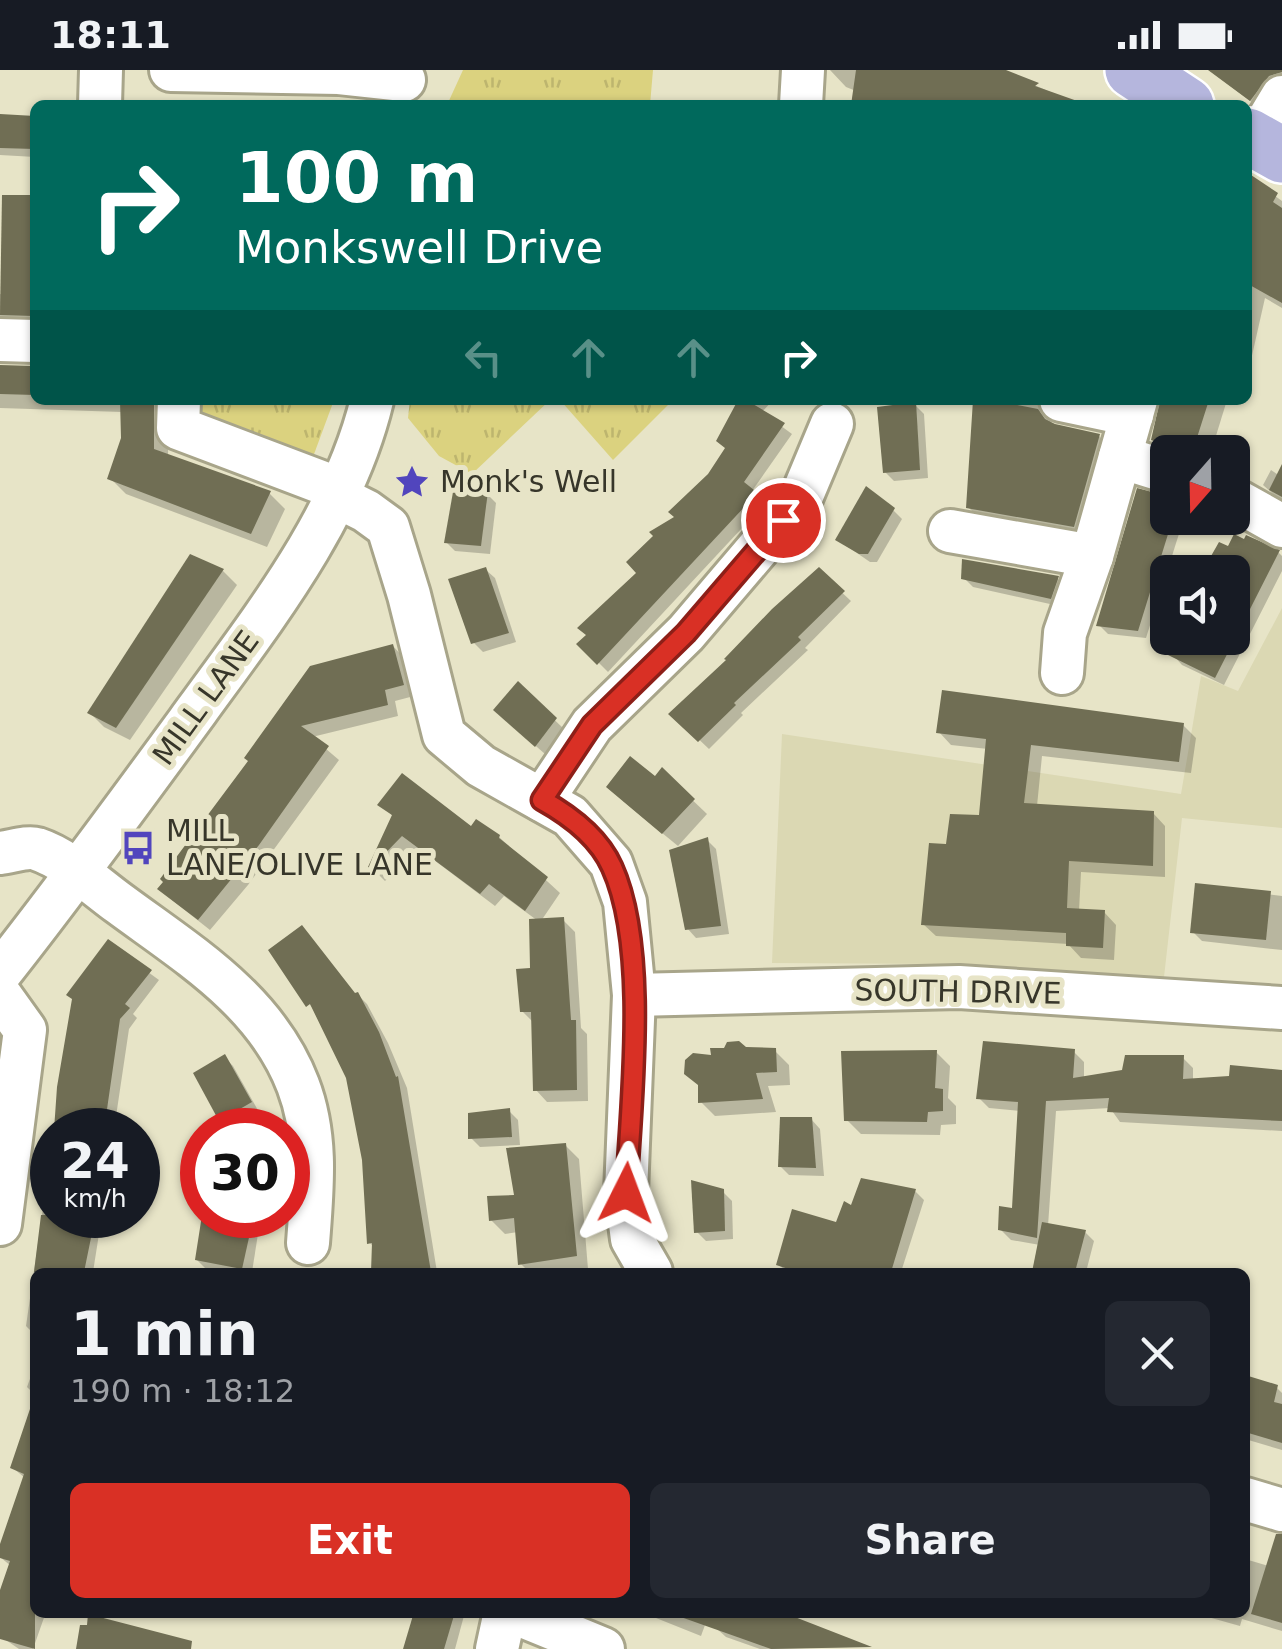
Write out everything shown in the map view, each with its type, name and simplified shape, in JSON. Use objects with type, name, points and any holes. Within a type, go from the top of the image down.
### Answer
[{"type":"street","points":[[100,70],[100,100]]},
{"type":"street","points":[[172,70],[339,72],[404,85]]},
{"type":"street","points":[[801,100],[803,70]]},
{"type":"street","points":[[0,340],[30,341]]},
{"type":"street","points":[[179,405],[178,428],[337,492],[388,527],[444,735],[481,766],[570,816],[611,863],[625,902],[634,995],[626,1193],[632,1239],[648,1268]]},
{"type":"street","name":"MILL LANE","points":[[0,973],[278,599],[337,492],[371,405]]},
{"type":"street","points":[[1062,673],[1065,633],[1092,556],[1134,407]]},
{"type":"street","points":[[542,800],[592,725],[686,633],[801,498],[832,424]]},
{"type":"street","points":[[1120,457],[1150,466]]},
{"type":"street","points":[[1250,508],[1282,526]]},
{"type":"street","points":[[950,531],[1092,556]]},
{"type":"street","points":[[0,853],[35,848],[78,873],[229,987],[265,1024],[283,1054],[308,1116],[314,1164],[308,1243]]},
{"type":"street","name":"SOUTH DRIVE","points":[[634,995],[959,987],[1282,1008]]},
{"type":"street","points":[[0,995],[25,1030],[0,1224]]},
{"type":"street","points":[[1250,1500],[1282,1510]]},
{"type":"street","points":[[496,1649],[504,1618]]},
{"type":"street","points":[[528,1618],[603,1649]]},
{"type":"shaded area","points":[[1282,608],[1282,828],[1182,818],[1164,977],[942,964],[772,963],[782,734],[1181,794],[1201,676],[1238,691]]},
{"type":"green space","points":[[463,70],[653,70],[650,100],[449,100]]},
{"type":"green space","points":[[193,405],[332,405],[310,465],[193,418]]},
{"type":"green space","points":[[409,405],[545,405],[472,474],[439,456],[408,418]]},
{"type":"green space","points":[[564,405],[668,405],[613,460]]},
{"type":"building","points":[[856,70],[1006,70],[1074,100],[852,100]]},
{"type":"building","points":[[1208,70],[1282,70],[1269,76],[1249,100]]},
{"type":"building","points":[[0,114],[30,116],[30,149],[0,148]]},
{"type":"building","points":[[1252,176],[1278,193],[1273,202],[1282,208],[1282,303],[1252,286]]},
{"type":"building","points":[[2,195],[30,195],[30,316],[0,315]]},
{"type":"building","points":[[0,365],[30,366],[30,395],[0,394]]},
{"type":"building","points":[[120,405],[154,405],[154,449],[271,491],[251,534],[107,479],[121,438]]},
{"type":"building","points":[[735,405],[754,405],[785,423],[744,482],[754,490],[746,500],[749,502],[597,665],[576,644],[586,635],[577,628],[636,573],[626,562],[653,536],[649,532],[674,517],[668,512],[708,474],[725,448],[716,441]]},
{"type":"building","points":[[916,405],[920,470],[883,473],[877,407]]},
{"type":"building","points":[[973,405],[1038,409],[1055,424],[1100,434],[1074,527],[966,508]]},
{"type":"building","points":[[1159,405],[1207,405],[1198,435],[1152,435]]},
{"type":"building","points":[[1282,464],[1282,497],[1269,490]]},
{"type":"building","points":[[866,486],[895,508],[868,554],[859,554],[835,540]]},
{"type":"building","points":[[1137,488],[1150,491],[1150,535],[1168,535],[1162,555],[1150,555],[1150,592],[1138,631],[1096,626]]},
{"type":"building","points":[[488,491],[481,546],[444,543],[453,492]]},
{"type":"building","points":[[1234,535],[1244,539],[1246,535],[1280,550],[1250,609],[1250,555],[1212,555],[1219,542],[1228,546]]},
{"type":"building","points":[[190,554],[224,569],[116,728],[87,713]]},
{"type":"building","points":[[962,559],[1059,576],[1051,599],[961,579]]},
{"type":"building","points":[[486,567],[509,633],[471,644],[448,579]]},
{"type":"building","points":[[819,567],[845,591],[698,742],[668,714]]},
{"type":"building","points":[[393,644],[404,685],[385,690],[388,705],[301,726],[329,746],[259,845],[198,920],[157,889],[163,882],[160,879],[248,761],[244,758],[310,666]]},
{"type":"building","points":[[1168,655],[1227,655],[1215,678]]},
{"type":"building","points":[[518,681],[557,718],[535,747],[493,710]]},
{"type":"building","points":[[942,690],[1184,723],[1179,762],[1031,745],[1024,803],[1154,811],[1153,866],[1069,861],[1067,908],[1105,910],[1103,948],[1066,946],[1066,933],[921,925],[929,843],[946,844],[950,814],[979,815],[986,739],[936,733]]},
{"type":"building","points":[[630,756],[655,776],[662,767],[695,799],[662,834],[606,787]]},
{"type":"building","points":[[402,773],[471,826],[476,819],[500,835],[548,877],[525,911],[489,884],[480,894],[402,836],[368,867],[392,815],[377,805]]},
{"type":"building","points":[[708,837],[721,926],[685,930],[669,850]]},
{"type":"building","points":[[1195,883],[1271,891],[1266,940],[1190,933]]},
{"type":"building","points":[[564,917],[571,1020],[576,1020],[577,1090],[533,1091],[531,1012],[520,1012],[516,969],[530,968],[529,919]]},
{"type":"building","points":[[302,925],[358,992],[379,1032],[398,1076],[430,1268],[371,1268],[362,1160],[346,1078],[310,1004],[306,1007],[268,950]]},
{"type":"building","points":[[108,939],[152,970],[125,1004],[130,1008],[120,1019],[107,1108],[56,1108],[72,999],[66,995]]},
{"type":"building","points":[[739,1041],[746,1047],[776,1048],[777,1072],[756,1073],[763,1099],[698,1103],[698,1085],[684,1074],[685,1060],[693,1053],[711,1055],[710,1048],[724,1048],[727,1042]]},
{"type":"building","points":[[983,1041],[1075,1049],[1073,1078],[1122,1070],[1125,1055],[1184,1055],[1183,1079],[1229,1076],[1230,1065],[1282,1070],[1282,1121],[1107,1112],[1109,1098],[1046,1101],[1037,1238],[998,1230],[999,1206],[1012,1208],[1018,1102],[976,1099]]},
{"type":"building","points":[[937,1050],[935,1088],[943,1089],[943,1111],[928,1112],[927,1122],[844,1121],[841,1051]]},
{"type":"building","points":[[225,1054],[252,1102],[242,1108],[212,1108],[193,1073]]},
{"type":"building","points":[[510,1108],[512,1137],[468,1139],[468,1113]]},
{"type":"building","points":[[780,1117],[812,1117],[816,1168],[778,1167]]},
{"type":"building","points":[[566,1143],[577,1256],[518,1265],[514,1218],[489,1221],[487,1196],[514,1195],[506,1148]]},
{"type":"building","points":[[861,1178],[916,1189],[892,1268],[776,1265],[792,1209],[836,1222],[844,1201],[851,1205]]},
{"type":"building","points":[[691,1180],[724,1189],[725,1231],[694,1233]]},
{"type":"building","points":[[1042,1222],[1086,1230],[1076,1268],[1033,1268]]},
{"type":"building","points":[[38,1238],[91,1238],[85,1268],[34,1268]]},
{"type":"building","points":[[198,1238],[249,1238],[242,1268],[195,1260]]},
{"type":"building","points":[[1250,1377],[1278,1385],[1274,1402],[1282,1404],[1282,1443],[1250,1433]]},
{"type":"building","points":[[30,1409],[30,1618],[35,1618],[35,1649],[0,1639],[0,1590],[10,1561],[0,1558],[0,1544],[24,1474],[10,1468]]},
{"type":"building","points":[[1276,1534],[1282,1534],[1282,1623],[1251,1614]]},
{"type":"building","points":[[88,1618],[103,1618],[192,1641],[191,1649],[76,1649],[80,1625],[87,1625]]},
{"type":"building","points":[[412,1618],[453,1618],[444,1649],[403,1649]]},
{"type":"building","points":[[684,1618],[797,1618],[872,1647],[771,1649]]},
{"type":"place","name":"Monk's Well","points":[[412,482]]},
{"type":"place","name":"MILL LANE/OLIVE LANE","points":[[138,848]]},
{"type":"route","points":[[626,1193],[634,995],[625,902],[611,863],[570,816],[542,800],[592,725],[686,633],[783,520]]}]
